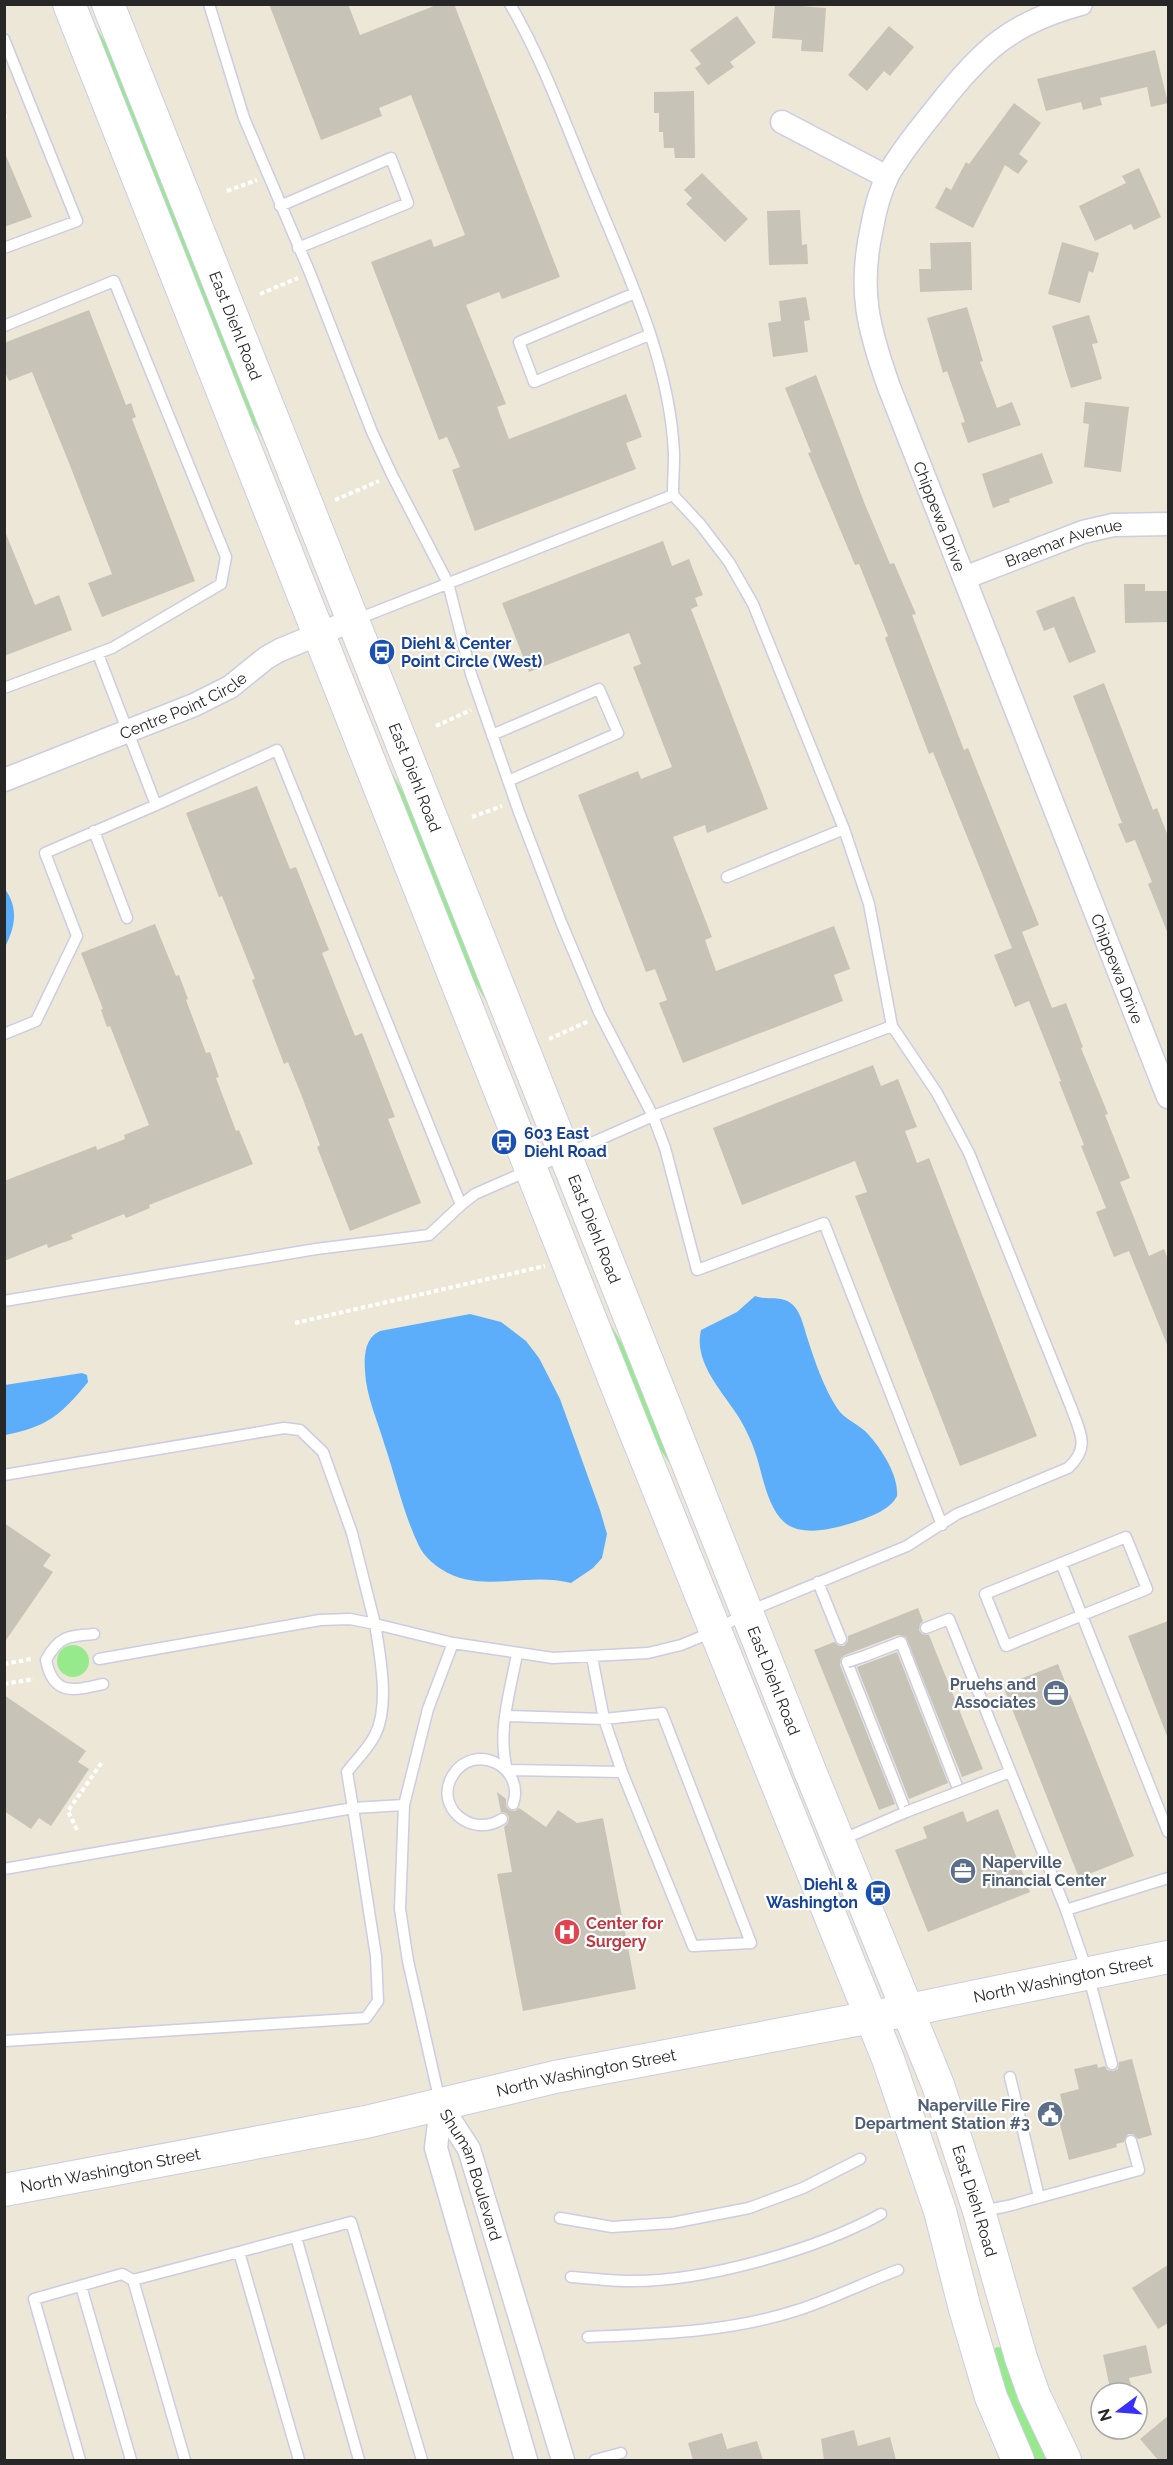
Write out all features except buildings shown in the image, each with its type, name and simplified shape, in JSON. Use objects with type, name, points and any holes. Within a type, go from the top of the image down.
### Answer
[{"type":"street","points":[[69,4],[715,1631],[888,2059],[940,2211],[965,2309],[991,2397],[1017,2460]]},
{"type":"street","name":"East Diehl Road","points":[[108,4],[838,1841],[909,2010],[938,2085],[979,2211],[1021,2358],[1034,2395],[1065,2460]]},
{"type":"street","name":"Chippewa Drive","points":[[1081,4],[1044,16],[1016,29],[988,49],[962,76],[904,150],[887,177],[875,212],[866,253],[865,287],[872,339],[1168,1097]]},
{"type":"street","points":[[782,122],[887,177]]},
{"type":"street","name":"Braemar Avenue","points":[[964,578],[1083,532],[1113,525],[1168,524]]},
{"type":"street","name":"Centre Point Circle","points":[[4,780],[218,694],[266,658],[353,620]]},
{"type":"street","name":"North Washington Street","points":[[4,2190],[222,2151],[441,2106],[555,2077],[909,2010],[1168,1956]]},
{"type":"street","name":"Shuman Boulevard","points":[[441,2106],[436,2148],[526,2460]]},
{"type":"street","name":"Shuman Boulevard","points":[[441,2106],[469,2149],[563,2460]]},
{"type":"lane","points":[[209,4],[244,118],[280,206],[386,461],[448,583],[471,674],[561,922],[598,1012],[653,1116],[665,1148],[697,1270],[824,1222],[942,1525]]},
{"type":"lane","points":[[99,1659],[320,1620],[350,1619],[453,1643],[517,1654],[553,1658],[648,1653],[715,1631],[747,1612],[907,1546],[957,1514],[1068,1468],[1079,1458],[1082,1446],[1071,1407],[969,1153],[937,1093],[892,1026],[869,904],[844,829],[753,604],[729,562],[700,524],[672,495],[674,454],[667,404],[649,335],[635,293],[562,114],[510,4]]},
{"type":"lane","points":[[4,39],[77,220],[4,248]]},
{"type":"lane","points":[[280,206],[391,158],[408,203],[298,248]]},
{"type":"lane","points":[[4,326],[114,281],[226,556],[221,584],[112,648],[4,688]]},
{"type":"lane","points":[[635,293],[519,342],[534,382],[649,335]]},
{"type":"lane","points":[[353,620],[672,495]]},
{"type":"lane","points":[[98,654],[156,805]]},
{"type":"lane","points":[[492,735],[599,689],[618,733],[508,781]]},
{"type":"lane","points":[[4,1034],[36,1021],[76,936],[45,853],[277,750],[461,1205]]},
{"type":"lane","points":[[727,877],[844,829]]},
{"type":"lane","points":[[94,831],[127,918]]},
{"type":"lane","points":[[4,1301],[316,1249],[429,1234],[475,1194],[565,1153],[653,1116],[892,1026]]},
{"type":"lane","points":[[4,1475],[284,1428],[300,1430],[323,1452],[352,1533],[375,1624],[383,1681],[376,1733],[347,1772],[376,1956],[378,2001],[366,2018],[4,2041]]},
{"type":"lane","points":[[1126,1537],[1147,1589],[1005,1646],[985,1594],[1061,1563],[1126,1537]]},
{"type":"lane","points":[[1061,1563],[1168,1832]]},
{"type":"lane","points":[[818,1582],[841,1639]]},
{"type":"lane","points":[[926,1628],[949,1619],[1066,1910],[1088,1974],[1112,2064]]},
{"type":"lane","points":[[94,1634],[63,1638],[53,1647],[46,1660],[49,1677],[61,1687],[75,1689],[103,1684]]},
{"type":"lane","points":[[906,1812],[847,1662],[901,1641],[959,1791]]},
{"type":"lane","points":[[441,2106],[408,1961],[399,1909],[404,1805],[428,1708],[453,1643]]},
{"type":"lane","points":[[513,1804],[514,1783],[507,1770],[502,1751],[517,1654]]},
{"type":"lane","points":[[506,1716],[604,1719],[662,1713],[751,1943],[693,1946],[622,1772],[604,1719],[592,1657]]},
{"type":"lane","points":[[502,1819],[481,1826],[466,1822],[454,1812],[448,1798],[448,1790],[449,1782],[458,1769],[471,1761],[486,1759],[507,1770],[622,1772]]},
{"type":"lane","points":[[838,1841],[1010,1772]]},
{"type":"lane","points":[[4,1869],[353,1808],[404,1805]]},
{"type":"lane","points":[[1066,1910],[1168,1878]]},
{"type":"lane","points":[[1010,2077],[1039,2197]]},
{"type":"lane","points":[[979,2211],[1139,2170],[1131,2140]]},
{"type":"lane","points":[[560,2218],[612,2227],[672,2223],[749,2208],[804,2188],[860,2159]]},
{"type":"lane","points":[[571,2277],[627,2282],[696,2276],[776,2256],[854,2229],[881,2214]]},
{"type":"lane","points":[[80,2460],[34,2299],[122,2274],[133,2280],[351,2222],[422,2460]]},
{"type":"lane","points":[[296,2237],[358,2460]]},
{"type":"lane","points":[[239,2252],[299,2460]]},
{"type":"lane","points":[[588,2337],[648,2335],[725,2328],[801,2309],[898,2270]]},
{"type":"lane","points":[[133,2280],[185,2460]]},
{"type":"lane","points":[[81,2286],[131,2460]]},
{"type":"lane","points":[[595,2460],[621,2453]]},
{"type":"path","points":[[227,191],[261,178]]},
{"type":"path","points":[[260,294],[300,278]]},
{"type":"path","points":[[335,500],[382,479]]},
{"type":"path","points":[[436,726],[471,710]]},
{"type":"path","points":[[472,817],[507,804]]},
{"type":"path","points":[[549,1039],[594,1019]]},
{"type":"path","points":[[295,1323],[546,1266]]},
{"type":"path","points":[[4,1664],[31,1659]]},
{"type":"path","points":[[4,1684],[34,1679]]},
{"type":"path","points":[[77,1830],[68,1811],[102,1762]]},
{"type":"green space","points":[[91,18],[126,78],[323,575],[318,577],[265,442],[233,390]]},
{"type":"green space","points":[[348,667],[389,768],[425,829],[491,1009],[456,951]]},
{"type":"green space","points":[[561,1203],[608,1320],[642,1378],[674,1470],[643,1423],[556,1204]]},
{"type":"green space","points":[[73,1645],[84,1650],[89,1661],[84,1672],[73,1677],[62,1672],[57,1661],[62,1650]]},
{"type":"green space","points":[[998,2347],[1002,2348],[1052,2460],[1035,2460],[992,2355]]},
{"type":"water","points":[[5,889],[12,904],[14,918],[5,947]]},
{"type":"water","points":[[755,1296],[785,1300],[794,1306],[801,1318],[817,1366],[832,1400],[843,1415],[871,1437],[887,1461],[895,1479],[897,1496],[890,1505],[879,1512],[838,1527],[809,1531],[791,1527],[778,1516],[767,1492],[749,1437],[711,1376],[701,1354],[701,1330],[737,1312]]},
{"type":"water","points":[[470,1314],[501,1322],[526,1341],[539,1358],[560,1399],[607,1534],[602,1558],[593,1568],[571,1583],[538,1579],[488,1582],[456,1577],[431,1562],[419,1546],[409,1522],[368,1390],[365,1365],[366,1348],[371,1338],[380,1331]]},
{"type":"water","points":[[82,1373],[87,1375],[88,1382],[61,1411],[32,1428],[5,1435],[5,1385]]},
{"type":"place","name":"Diehl & Center Point Circle (West)","points":[[382,652]]},
{"type":"place","name":"603 East Diehl Road","points":[[504,1142]]},
{"type":"place","name":"Pruehs and Associates","points":[[1056,1693]]},
{"type":"place","name":"Naperville Financial Center","points":[[963,1871]]},
{"type":"place","name":"Diehl & Washington","points":[[878,1893]]},
{"type":"place","name":"Center for Surgery","points":[[567,1932]]},
{"type":"place","name":"Naperville Fire Department Station #3","points":[[1050,2114]]}]
